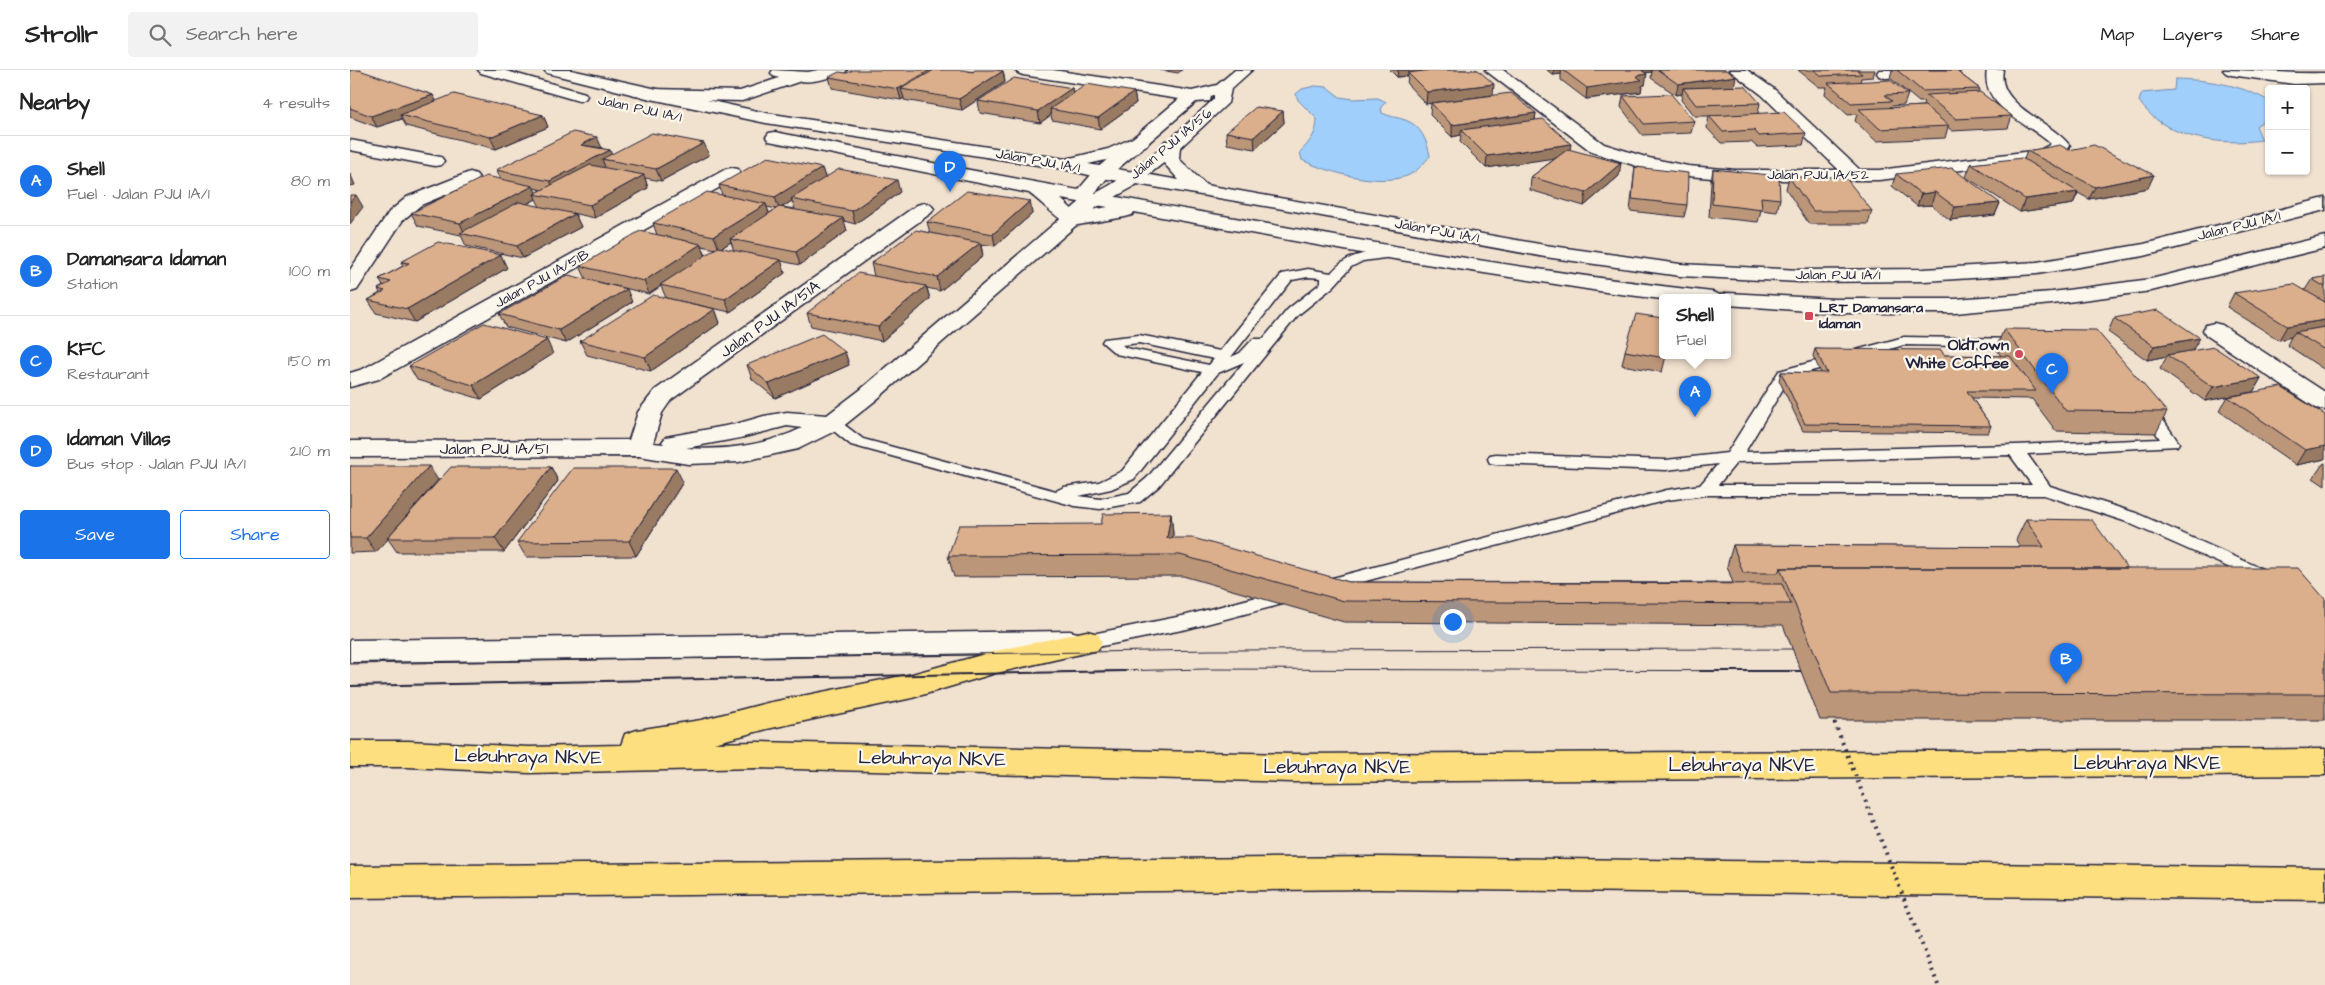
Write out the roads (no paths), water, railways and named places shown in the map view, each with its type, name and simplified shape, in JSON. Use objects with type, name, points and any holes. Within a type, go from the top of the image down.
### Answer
[{"type":"highway","points":[[529,760],[700,733],[767,716],[912,686],[996,662],[1087,642]]},
{"type":"highway","name":"Lebuhraya NKVE","points":[[350,754],[408,754],[529,760],[757,755],[1293,768],[2325,762]]},
{"type":"highway","points":[[350,882],[1379,873],[2325,884]]},
{"type":"street","name":"Jalan PJU 1A/1","points":[[486,70],[553,90],[598,100]]},
{"type":"street","name":"Jalan PJU 1A/1","points":[[552,70],[651,94],[766,118],[1063,164],[1102,173],[1544,251],[1680,270],[1800,276],[1924,275],[2037,268],[2144,250],[2325,204]]},
{"type":"street","points":[[766,70],[802,77]]},
{"type":"street","points":[[651,94],[716,97],[742,96],[802,77],[839,70]]},
{"type":"street","points":[[1023,70],[1193,96]]},
{"type":"street","points":[[1223,94],[1244,70]]},
{"type":"street","name":"Jalan PJU 1A/52","points":[[1493,70],[1598,148],[1612,154],[1646,163],[1714,173],[1856,176],[2044,155],[2061,146],[2056,139],[2000,98],[1993,85],[1992,76],[1995,70]]},
{"type":"street","points":[[1737,70],[1768,92],[1856,176]]},
{"type":"street","points":[[1884,73],[1954,70]]},
{"type":"street","points":[[2231,70],[2294,79],[2325,78]]},
{"type":"street","points":[[766,118],[778,92],[802,77]]},
{"type":"street","name":"Jalan PJU 1A/56","points":[[1091,199],[1102,173],[1193,96],[1223,94]]},
{"type":"street","name":"Jalan PJU 1A/56","points":[[1091,199],[1132,178],[1171,145],[1223,94]]},
{"type":"street","name":"Jalan PJU 1A/1","points":[[730,128],[1091,199],[1167,211],[1394,253],[1612,287],[1676,294]]},
{"type":"street","points":[[1063,164],[1093,160],[1141,141]]},
{"type":"street","points":[[350,145],[435,160]]},
{"type":"street","points":[[1171,145],[1170,160],[1200,190]]},
{"type":"street","name":"Jalan PJU 1A/51B","points":[[350,380],[371,374],[732,173]]},
{"type":"street","points":[[350,286],[396,216],[414,201],[470,178]]},
{"type":"street","points":[[1035,188],[1054,202],[1072,220],[1123,211],[1167,211]]},
{"type":"street","name":"Jalan PJU 1A/51","points":[[350,449],[639,448],[688,456],[739,454],[789,444],[832,423],[868,395],[1072,220],[1091,199]]},
{"type":"street","name":"Jalan PJU 1A/51A","points":[[639,448],[650,412],[663,395],[924,208]]},
{"type":"street","name":"Jalan PJU 1A/1","points":[[1731,299],[1853,306],[1955,306],[2052,298],[2152,285],[2325,242]]},
{"type":"street","points":[[2214,330],[2325,403]]},
{"type":"street","points":[[350,651],[1087,642]]},
{"type":"lane","points":[[1212,370],[1121,351],[1109,342],[1139,339],[1226,360],[1245,356],[1274,325],[1328,284],[1346,264],[1360,258],[1394,253]]},
{"type":"lane","points":[[1052,494],[1091,490],[1116,483],[1128,475],[1212,370],[1226,360],[1287,277],[1302,273],[1319,272],[1328,276],[1328,284]]},
{"type":"lane","points":[[832,423],[857,442],[1075,501],[1100,504],[1134,498],[1154,482],[1293,312]]},
{"type":"lane","points":[[1705,490],[1732,457],[1784,374],[1904,342],[2033,343]]},
{"type":"lane","points":[[1226,360],[1230,376],[1226,396]]},
{"type":"lane","points":[[1496,459],[1666,465],[1732,457],[2015,450],[2172,443],[2140,396]]},
{"type":"lane","points":[[2015,450],[2044,490]]},
{"type":"lane","points":[[1087,642],[1187,622],[1668,495],[1705,490],[2044,490],[2082,498],[2121,513],[2280,584]]},
{"type":"water","points":[[2175,79],[2200,80],[2235,87],[2265,99],[2265,120],[2256,126],[2262,140],[2229,142],[2194,137],[2178,132],[2150,114],[2139,101],[2142,93],[2174,90]]},
{"type":"water","points":[[1315,86],[1327,87],[1340,97],[1353,99],[1378,98],[1386,102],[1381,107],[1382,113],[1411,122],[1425,139],[1430,156],[1420,167],[1407,176],[1382,180],[1354,177],[1302,160],[1300,152],[1312,137],[1316,129],[1317,119],[1298,100],[1296,94],[1302,89]]},
{"type":"tram line","points":[[350,664],[1211,650],[1807,649]]},
{"type":"tram line","points":[[1062,672],[1207,669],[1815,671],[1700,671]]},
{"type":"tram line","points":[[350,686],[1125,671]]},
{"type":"place","name":"Idaman Villas","points":[[950,192]]},
{"type":"place","name":"LRT Damansara Idaman","points":[[1809,316]]},
{"type":"place","name":"OldTown White Coffee","points":[[2019,354]]},
{"type":"place","name":"KFC","points":[[2052,394]]},
{"type":"place","name":"Shell","points":[[1695,417]]},
{"type":"place","name":"Damansara Idaman","points":[[2066,684]]}]
